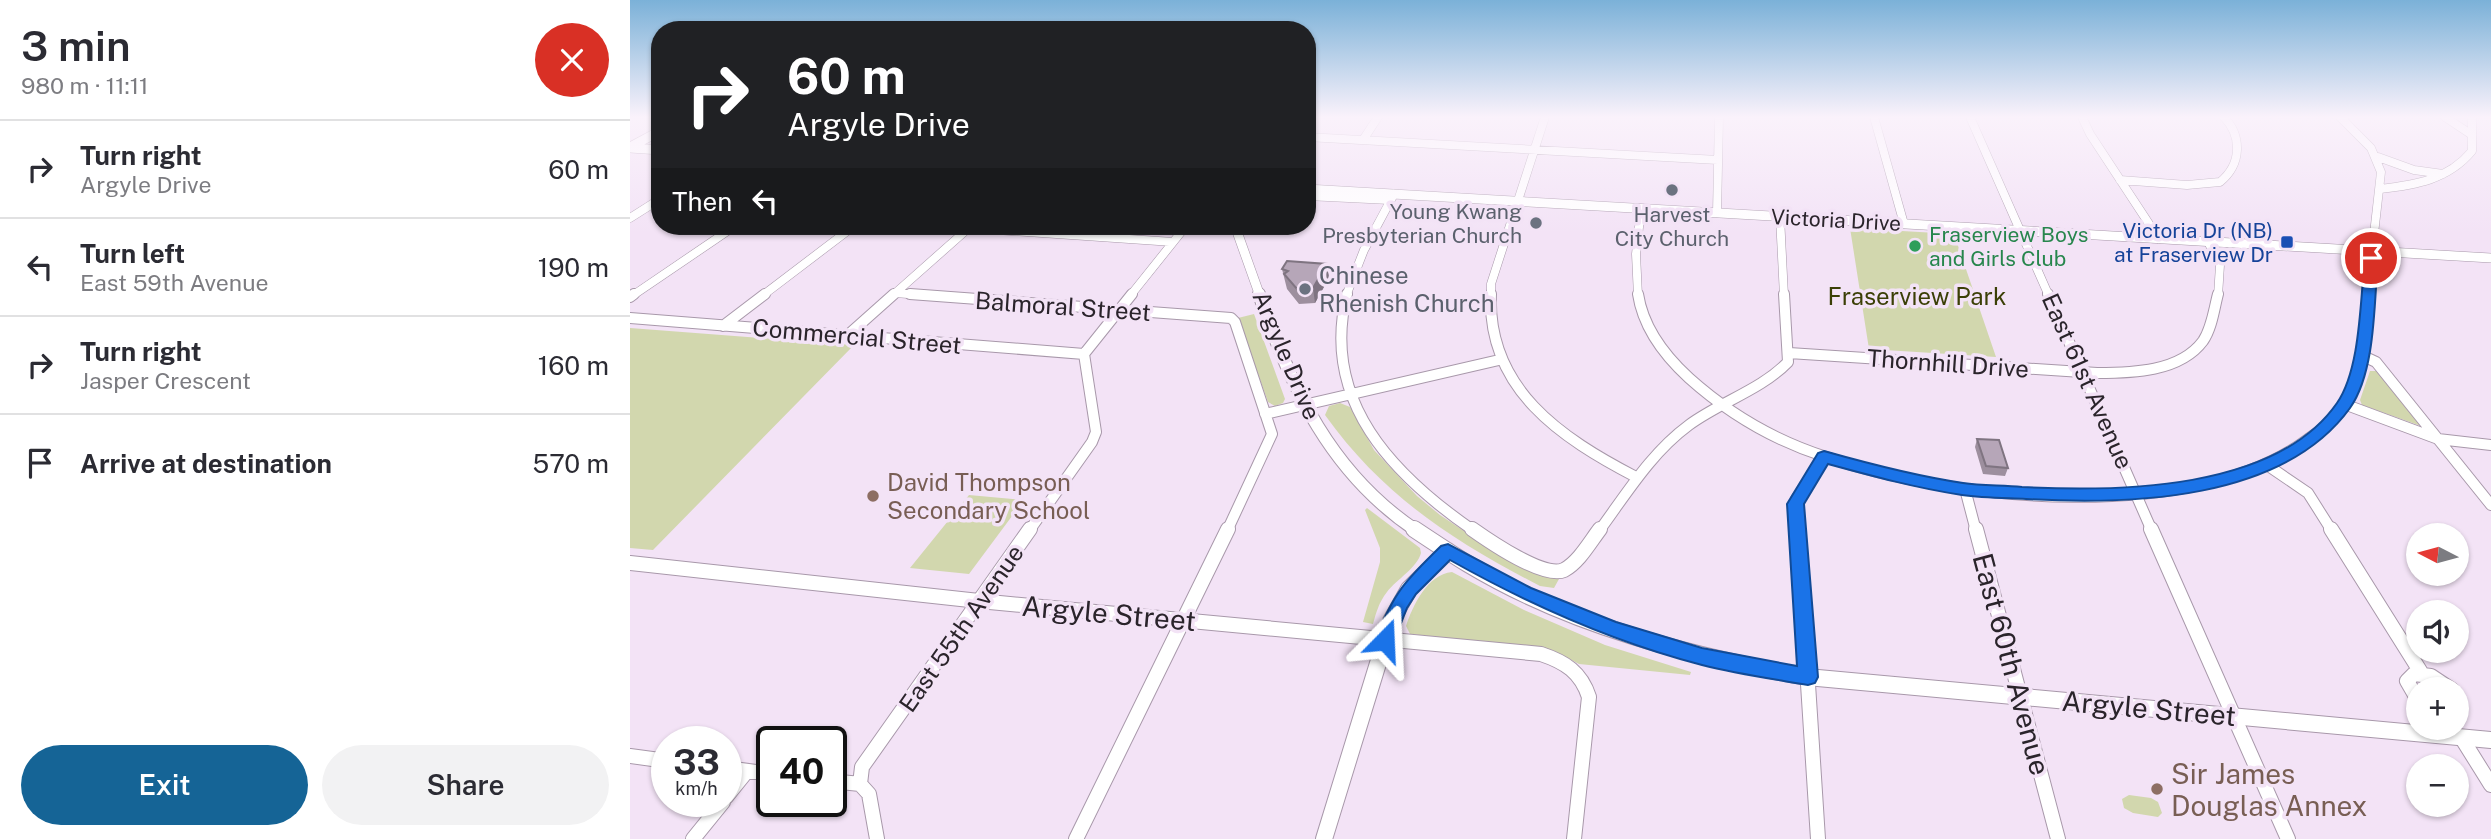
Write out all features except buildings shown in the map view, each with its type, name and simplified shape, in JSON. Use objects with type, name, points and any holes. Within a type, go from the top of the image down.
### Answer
[{"type":"street","points":[[1532,156],[1491,284],[1487,308],[1489,329],[1499,360],[1531,404],[1557,429],[1597,457],[1636,477]]},
{"type":"street","points":[[1647,156],[1718,160]]},
{"type":"street","points":[[1717,214],[1718,156]]},
{"type":"street","points":[[1885,156],[1904,224]]},
{"type":"street","name":"East 61st Avenue","points":[[1988,156],[2288,839]]},
{"type":"street","points":[[2104,156],[2159,239]]},
{"type":"street","points":[[2120,180],[2199,184],[2220,182],[2226,177],[2234,156]]},
{"type":"street","points":[[2380,189],[2414,185],[2443,174],[2468,156]]},
{"type":"street","points":[[2378,157],[2414,170],[2443,174]]},
{"type":"street","points":[[1641,209],[1635,268],[1639,304],[1650,328],[1674,362],[1722,404],[1783,439],[1824,457],[1889,475],[1965,489],[2034,495],[2137,495],[2207,483],[2266,465],[2317,435],[2344,404],[2356,382],[2361,355],[2380,189],[2378,157]]},
{"type":"street","name":"Victoria Drive","points":[[1316,193],[1516,201],[2491,258]]},
{"type":"street","points":[[1392,197],[1359,263],[1342,314],[1340,347],[1351,394],[1369,432],[1388,458],[1436,503],[1466,526],[1512,553],[1544,569],[1563,570],[1574,563],[1636,477],[1668,443],[1693,422],[1780,371],[1788,362],[1780,217]]},
{"type":"street","points":[[630,218],[651,205]]},
{"type":"street","points":[[630,297],[722,235]]},
{"type":"street","points":[[723,326],[842,235]]},
{"type":"street","points":[[848,335],[961,235]]},
{"type":"street","points":[[1078,235],[1173,242]]},
{"type":"street","points":[[1084,354],[1179,235]]},
{"type":"street","name":"Argyle Drive","points":[[1238,235],[1304,404],[1338,457],[1363,484],[1402,518],[1448,551],[1524,593],[1611,629],[1702,657],[1808,677]]},
{"type":"street","name":"Thornhill Drive","points":[[1789,353],[2084,372],[2147,370],[2174,361],[2196,348],[2210,324],[2222,277],[2220,262],[2208,242]]},
{"type":"street","name":"Balmoral Street","points":[[895,293],[1230,318],[1235,321],[1265,414]]},
{"type":"street","name":"Commercial Street","points":[[630,318],[1084,354]]},
{"type":"street","name":"East 55th Avenue","points":[[860,784],[862,767],[1092,442],[1096,432],[1084,354]]},
{"type":"street","points":[[2361,355],[2376,362],[2491,505]]},
{"type":"street","points":[[1076,839],[1271,440],[1272,434],[1265,414],[1499,360]]},
{"type":"street","points":[[2344,404],[2438,439],[2491,445]]},
{"type":"street","points":[[1818,839],[1796,504],[1824,457]]},
{"type":"street","points":[[2266,465],[2308,493],[2422,674]]},
{"type":"street","name":"East 60th Avenue","points":[[1965,489],[2058,839]]},
{"type":"street","points":[[1324,839],[1398,606],[1409,589],[1448,551]]},
{"type":"street","name":"Argyle Street","points":[[630,564],[979,601],[1541,654],[1562,660],[1581,676],[1589,697],[1574,839]]},
{"type":"street","points":[[2411,677],[2414,674],[2422,674],[2431,677]]},
{"type":"street","name":"Argyle Street","points":[[1808,677],[2406,732]]},
{"type":"street","name":"Argyle Street","points":[[2469,738],[2491,740]]},
{"type":"street","points":[[2463,740],[2491,785]]},
{"type":"street","points":[[630,756],[651,759]]},
{"type":"street","points":[[742,770],[756,772]]},
{"type":"street","points":[[742,777],[747,771]]},
{"type":"street","points":[[847,783],[860,784],[869,794],[877,839]]},
{"type":"street","points":[[693,839],[711,817]]},
{"type":"green space","name":"Fraserview Park","points":[[1850,228],[1954,234],[1996,357],[1869,349]]},
{"type":"green space","points":[[1254,314],[1285,399],[1283,403],[1275,406],[1268,402],[1238,318]]},
{"type":"green space","points":[[630,328],[854,345],[653,550],[630,548]]},
{"type":"green space","points":[[2370,371],[2376,371],[2421,426],[2362,405],[2360,400]]},
{"type":"green space","points":[[1340,403],[1350,407],[1374,450],[1417,496],[1479,541],[1559,579],[1554,588],[1540,586],[1478,552],[1396,493],[1347,444],[1325,415],[1329,406]]},
{"type":"green space","points":[[969,495],[1024,500],[969,574],[910,568]]},
{"type":"green space","points":[[1367,508],[1420,548],[1421,553],[1415,564],[1384,596],[1373,624],[1363,622],[1380,562],[1380,548],[1365,510]]},
{"type":"green space","points":[[1452,572],[1524,610],[1605,645],[1691,672],[1690,675],[1579,664],[1552,650],[1410,634],[1406,626],[1422,592],[1435,579]]},
{"type":"green space","points":[[2129,795],[2151,798],[2158,802],[2162,813],[2158,817],[2133,813],[2124,808],[2122,799]]},
{"type":"place","name":"Harvest City Church","points":[[1672,190]]},
{"type":"place","name":"Young Kwang Presbyterian Church","points":[[1536,223]]},
{"type":"place","name":"Victoria Dr (NB) at Fraserview Dr","points":[[2287,242]]},
{"type":"place","name":"Fraserview Boys and Girls Club","points":[[1915,246]]},
{"type":"place","name":"Chinese Rhenish Church","points":[[1305,289]]},
{"type":"place","name":"David Thompson Secondary School","points":[[873,496]]},
{"type":"place","name":"Sir James Douglas Annex","points":[[2157,789]]},
{"type":"route","points":[[1385,640],[1398,606],[1409,589],[1448,551],[1524,593],[1611,629],[1702,657],[1808,677],[1796,499],[1824,457],[1858,468],[1965,489],[2083,496],[2151,493],[2207,483],[2266,465],[2300,447],[2334,420],[2356,382],[2371,258]]}]
